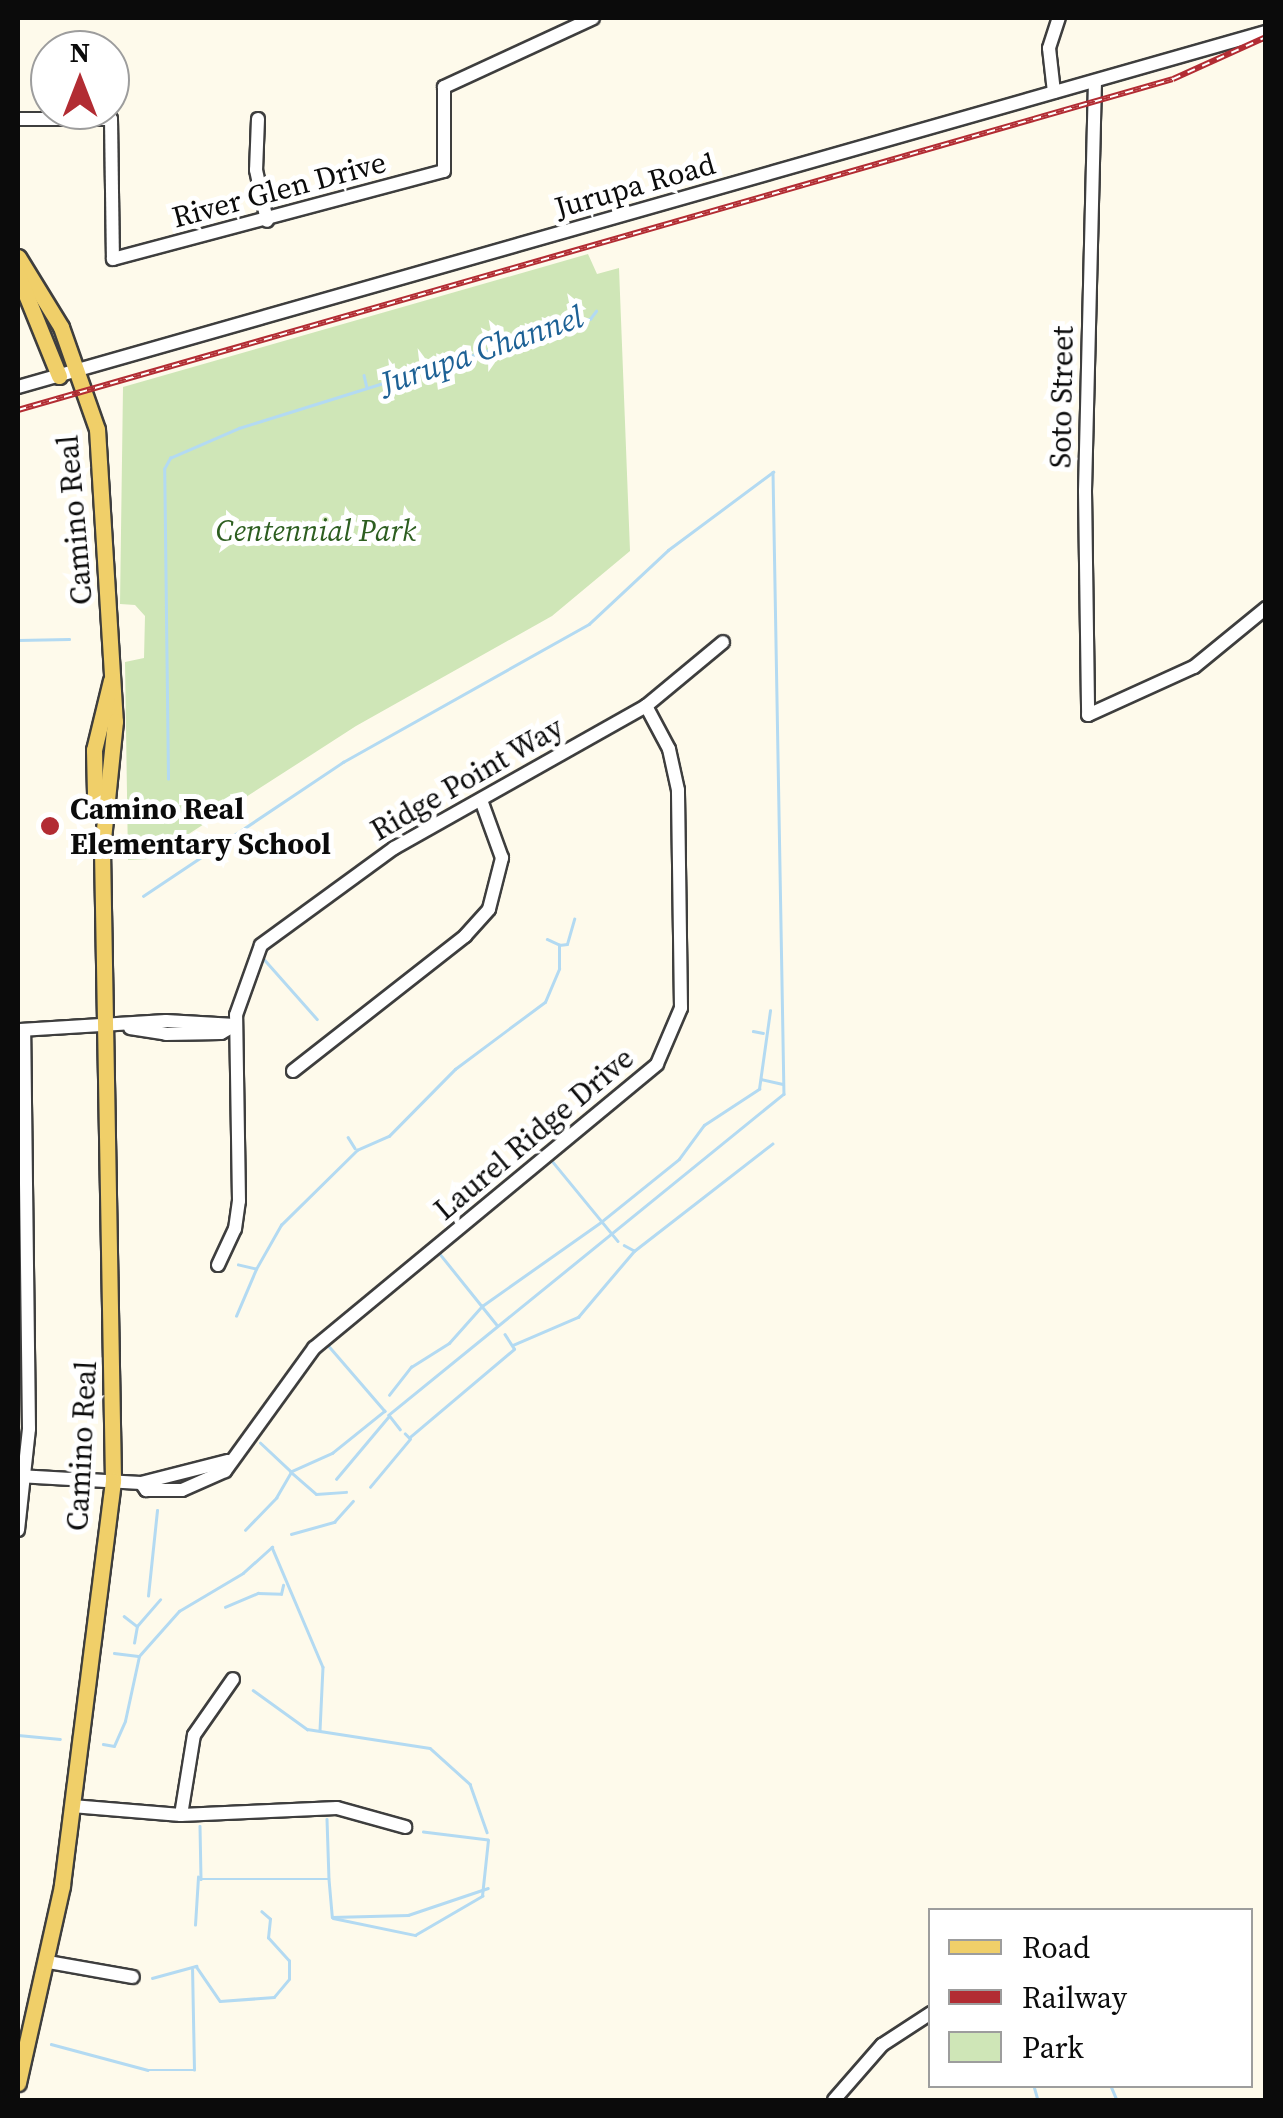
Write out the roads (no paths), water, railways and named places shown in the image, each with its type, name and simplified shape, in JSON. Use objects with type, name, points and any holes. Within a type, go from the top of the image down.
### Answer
[{"type":"main road","name":"Camino Real","points":[[18,257],[55,316],[78,370],[101,452],[112,676],[95,734],[95,794],[104,805],[113,1481],[48,1962],[18,2083]]},
{"type":"main road","points":[[18,275],[58,376]]},
{"type":"street","name":"River Glen Drive","points":[[18,119],[111,119],[113,259],[268,221],[444,171],[444,87],[593,18]]},
{"type":"street","points":[[1054,92],[1049,48],[1059,18]]},
{"type":"street","name":"Jurupa Road","points":[[18,387],[1266,32]]},
{"type":"street","name":"Soto Street","points":[[1096,81],[1085,491],[1088,715],[1194,667],[1266,608]]},
{"type":"street","points":[[258,119],[256,170],[268,221]]},
{"type":"street","name":"Ridge Point Way","points":[[218,1265],[236,1229],[239,1201],[235,1025],[251,961],[274,931],[394,848],[646,706],[723,642]]},
{"type":"street","name":"Laurel Ridge Drive","points":[[141,1483],[151,1491],[201,1485],[251,1442],[314,1348],[641,1081],[668,1045],[683,984],[678,790],[669,749],[646,706]]},
{"type":"street","points":[[294,1071],[464,936],[489,909],[502,858],[480,800]]},
{"type":"street","points":[[18,1530],[19,1476],[29,1430],[21,1030],[235,1025]]},
{"type":"street","name":"Laurel Ridge Drive","points":[[19,1476],[141,1483],[228,1461]]},
{"type":"street","points":[[193,1472],[201,1485]]},
{"type":"street","points":[[181,1815],[194,1735],[233,1679]]},
{"type":"street","points":[[72,1806],[181,1815],[338,1808],[405,1827]]},
{"type":"street","points":[[48,1962],[133,1977]]},
{"type":"street","points":[[834,2100],[882,2045],[928,2014]]},
{"type":"waterway","name":"Jurupa Channel","points":[[168,779],[164,469],[170,458],[239,428],[590,319],[596,311]]},
{"type":"waterway","name":"Jurupa Channel","points":[[364,375],[367,388]]},
{"type":"waterway","points":[[143,896],[343,762],[589,624],[668,550],[773,472],[784,1094],[389,1415],[400,1429]]},
{"type":"waterway","name":"Jurupa Channel","points":[[18,640],[69,639]]},
{"type":"waterway","points":[[256,1269],[281,1225],[357,1150],[389,1136],[455,1069],[545,1002],[559,969],[559,945],[567,944],[574,919]]},
{"type":"waterway","points":[[547,939],[558,944]]},
{"type":"waterway","points":[[264,959],[317,1019]]},
{"type":"waterway","points":[[389,1395],[411,1367],[449,1343],[482,1306],[601,1222],[679,1159],[704,1125],[759,1089],[770,1011]]},
{"type":"waterway","points":[[753,1031],[763,1033]]},
{"type":"waterway","points":[[761,1079],[782,1084]]},
{"type":"waterway","points":[[348,1137],[355,1148]]},
{"type":"waterway","points":[[513,1345],[578,1317],[634,1251],[772,1144]]},
{"type":"waterway","points":[[553,1162],[618,1241]]},
{"type":"waterway","points":[[624,1245],[633,1250]]},
{"type":"waterway","points":[[440,1254],[497,1325]]},
{"type":"waterway","points":[[236,1316],[256,1269],[238,1265]]},
{"type":"waterway","points":[[410,1437],[514,1349],[505,1335]]},
{"type":"waterway","points":[[328,1345],[385,1411],[333,1453],[291,1472],[316,1494],[346,1492]]},
{"type":"waterway","points":[[336,1479],[389,1416]]},
{"type":"waterway","points":[[370,1487],[410,1439],[405,1434]]},
{"type":"waterway","points":[[245,1530],[276,1498],[291,1472],[260,1443]]},
{"type":"waterway","points":[[291,1534],[334,1522],[353,1501]]},
{"type":"waterway","points":[[148,1596],[157,1510]]},
{"type":"waterway","points":[[103,1744],[114,1746],[125,1721],[139,1656],[179,1611],[243,1573],[272,1547],[323,1667],[320,1730]]},
{"type":"waterway","points":[[225,1607],[258,1593],[281,1594],[283,1585]]},
{"type":"waterway","points":[[124,1616],[137,1626],[160,1600]]},
{"type":"waterway","points":[[134,1643],[137,1626]]},
{"type":"waterway","points":[[114,1653],[138,1656]]},
{"type":"waterway","points":[[253,1690],[307,1729],[430,1748],[470,1784],[487,1832]]},
{"type":"waterway","points":[[18,1735],[60,1739]]},
{"type":"waterway","points":[[327,1819],[329,1878]]},
{"type":"waterway","points":[[200,1826],[201,1879],[329,1879],[332,1917],[408,1915],[488,1888]]},
{"type":"waterway","points":[[333,1918],[415,1935],[482,1896],[488,1840],[423,1832]]},
{"type":"waterway","points":[[195,1925],[198,1877]]},
{"type":"waterway","points":[[152,1978],[196,1966],[220,2001],[274,1997],[289,1979],[289,1961],[268,1938],[270,1919],[262,1912]]},
{"type":"waterway","points":[[51,2044],[148,2070],[194,2070],[192,1970]]},
{"type":"waterway","points":[[1035,2088],[1038,2100]]},
{"type":"waterway","points":[[1112,2088],[1117,2100]]},
{"type":"railway","points":[[18,410],[1173,79],[1266,37]]},
{"type":"place","name":"Camino Real Elementary School","points":[[50,826]]},
{"type":"park label","name":"Centennial Park","points":[[316,531]]}]
